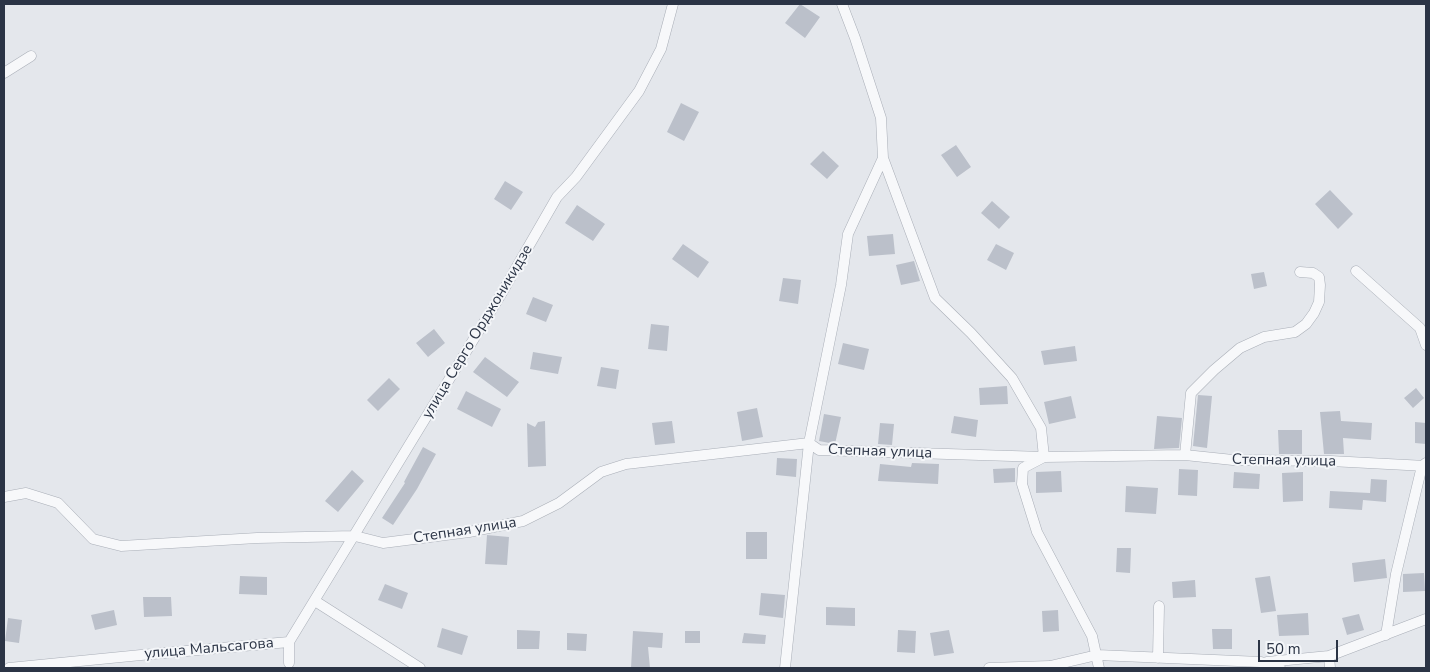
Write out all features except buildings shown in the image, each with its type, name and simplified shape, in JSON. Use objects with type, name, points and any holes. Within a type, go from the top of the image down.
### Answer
[{"type":"street","name":"улица Серго Орджоникидзе","points":[[289,642],[355,536],[558,197],[576,177],[639,91],[661,49],[673,4]]},
{"type":"street","points":[[842,4],[881,118],[883,158],[936,298],[1012,378],[1041,428],[1044,457],[1023,468],[1022,484],[1037,532],[1092,636],[1099,668]]},
{"type":"street","points":[[4,73],[31,56]]},
{"type":"street","points":[[785,668],[809,444],[841,286],[848,234],[883,158]]},
{"type":"street","points":[[1356,271],[1420,328],[1426,345]]},
{"type":"street","points":[[1185,455],[1190,393],[1240,348],[1264,337],[1295,332],[1306,324],[1314,313],[1319,302],[1319,277],[1313,273],[1300,272]]},
{"type":"street","name":"Степная улица","points":[[4,497],[26,493],[58,503],[93,539],[121,546],[257,538],[355,536],[383,543],[469,532],[523,521],[558,503],[600,472],[626,464],[809,444],[819,450],[1044,457],[1185,455],[1233,460],[1425,465]]},
{"type":"street","points":[[1386,634],[1396,574],[1425,465]]},
{"type":"street","points":[[315,601],[420,668]]},
{"type":"street","points":[[1158,658],[1159,606]]},
{"type":"street","points":[[989,668],[1050,666],[1097,655],[1261,662],[1329,656],[1426,619]]},
{"type":"street","points":[[289,642],[289,663]]},
{"type":"street","name":"улица Мальсагова","points":[[9,668],[289,642]]},
{"type":"street","points":[[1329,656],[1330,668]]},
{"type":"street","points":[[1261,662],[1280,668]]}]
